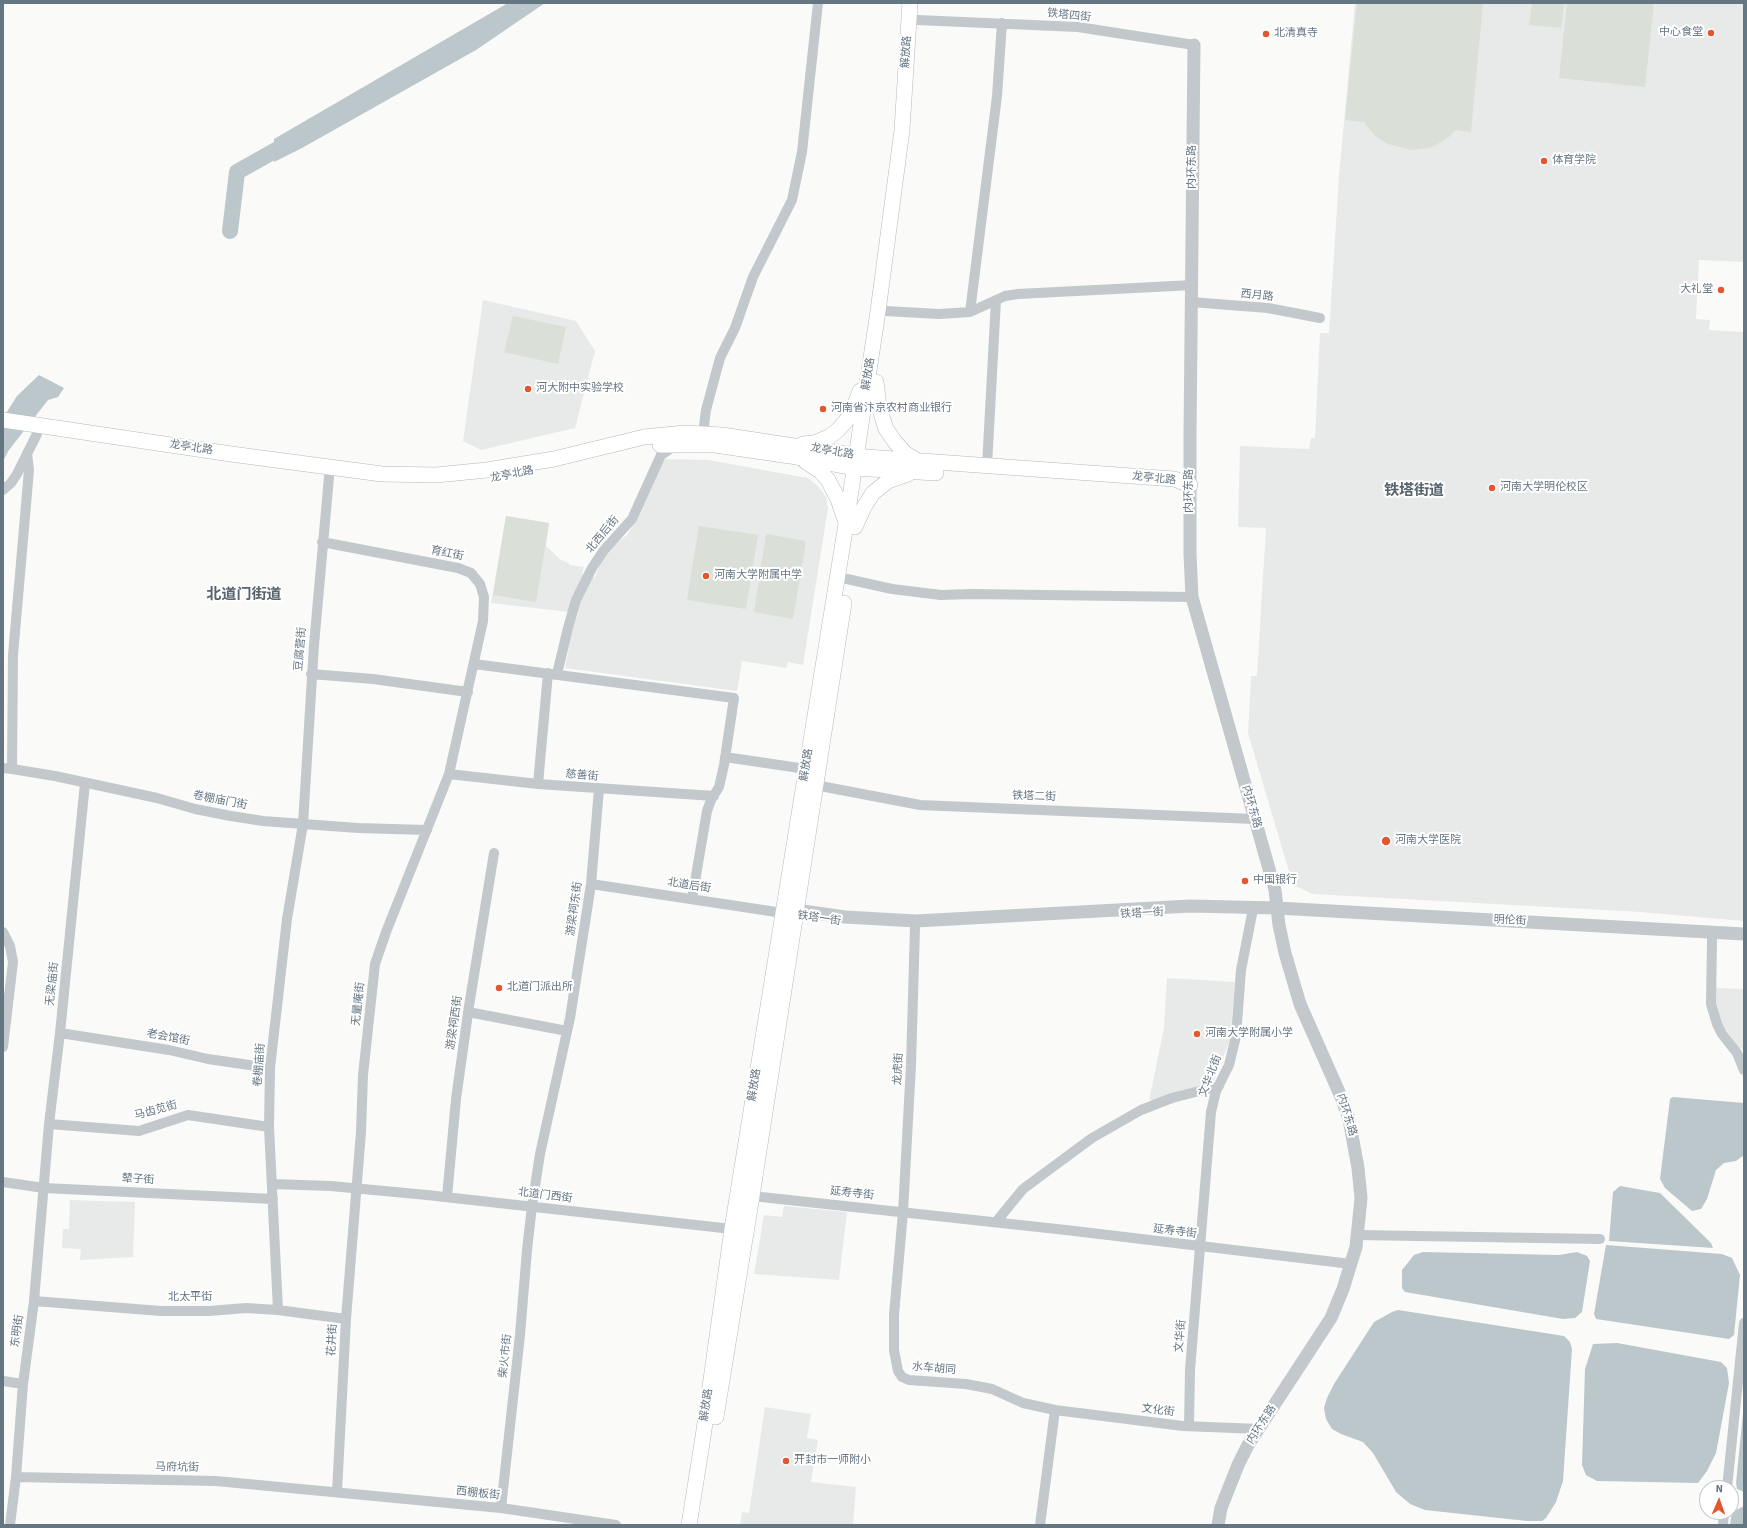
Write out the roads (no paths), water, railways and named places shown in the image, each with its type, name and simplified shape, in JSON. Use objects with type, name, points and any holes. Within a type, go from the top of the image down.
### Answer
[{"type":"main road","name":"解放路","points":[[699,1525],[752,1196],[791,913],[806,769],[851,525],[872,381],[902,130],[910,3]]},
{"type":"main road","name":"解放路","points":[[872,381],[885,311],[909,131],[918,3]]},
{"type":"main road","points":[[872,381],[886,429],[895,442],[919,467],[894,478],[878,488],[851,525],[828,479],[811,464],[789,450],[814,443],[838,430],[846,422],[852,412],[858,393],[872,381]]},
{"type":"main road","name":"龙亭北路","points":[[3,420],[33,430],[230,464],[400,485],[458,483],[488,480],[645,446],[678,444],[714,445],[789,450]]},
{"type":"main road","name":"龙亭北路","points":[[3,429],[33,430],[231,454],[369,473],[400,475],[436,475],[487,470],[554,459],[644,437],[678,434],[702,434],[860,462],[1174,489],[1190,485]]},
{"type":"main road","name":"龙亭北路","points":[[919,467],[987,466],[1174,479],[1190,485]]},
{"type":"main road","name":"解放路","points":[[689,1525],[703,1437],[732,1229],[815,785],[847,579],[851,525]]},
{"type":"street","points":[[702,434],[706,410],[720,358],[735,328],[753,277],[792,200],[802,152],[818,3]]},
{"type":"street","name":"铁塔四街","points":[[917,20],[1002,22],[1078,27],[1194,45]]},
{"type":"street","points":[[970,312],[997,96],[1002,22]]},
{"type":"street","name":"内环东路","points":[[1194,45],[1190,485],[1190,554],[1192,597],[1275,890],[1277,911],[1285,953],[1302,1010],[1342,1099],[1349,1119],[1358,1168],[1361,1198],[1357,1235],[1350,1264],[1343,1289],[1331,1318],[1259,1429],[1238,1465],[1221,1508],[1218,1525]]},
{"type":"street","points":[[885,311],[939,314],[970,312],[1005,296],[1018,294],[1192,286]]},
{"type":"street","points":[[987,466],[996,300]]},
{"type":"street","name":"西月路","points":[[1191,302],[1268,308],[1320,318]]},
{"type":"street","points":[[3,490],[11,483],[17,474],[27,453],[33,430]]},
{"type":"street","name":"北西后街","points":[[553,674],[576,600],[592,568],[604,550],[632,519],[661,455],[678,444]]},
{"type":"street","points":[[7,768],[13,655],[29,470],[27,453]]},
{"type":"street","name":"豆腐营街","points":[[303,824],[311,674],[329,477]]},
{"type":"street","name":"育红街","points":[[322,542],[458,568],[471,573],[480,584],[484,597],[483,621],[468,692],[449,774],[427,830]]},
{"type":"street","points":[[847,579],[892,589],[941,595],[1192,597]]},
{"type":"street","points":[[474,664],[734,698],[719,787],[707,811],[692,899]]},
{"type":"street","points":[[311,674],[468,692]]},
{"type":"street","points":[[538,784],[553,674]]},
{"type":"street","points":[[725,757],[806,769]]},
{"type":"street","name":"卷棚庙门街","points":[[7,768],[157,798],[195,810],[231,816],[358,828],[427,830]]},
{"type":"street","name":"慈善街","points":[[449,774],[538,784],[714,796]]},
{"type":"street","name":"无梁庙街","points":[[44,1188],[49,1124],[60,1033],[85,783]]},
{"type":"street","name":"铁塔二街","points":[[815,785],[920,805],[1254,819]]},
{"type":"street","name":"游梁祠东街","points":[[532,1206],[540,1154],[567,1031],[591,884],[599,789]]},
{"type":"street","name":"卷棚庙街","points":[[278,1310],[269,1127],[270,1068],[287,919],[303,824]]},
{"type":"street","name":"无量庵街","points":[[356,1188],[361,1132],[363,1075],[375,964],[384,937],[427,830]]},
{"type":"street","name":"游梁祠西街","points":[[447,1197],[456,1099],[468,1012],[494,853]]},
{"type":"street","name":"北道后街","points":[[591,884],[791,913]]},
{"type":"street","name":"铁塔一街","points":[[791,913],[916,922],[1190,906],[1277,911]]},
{"type":"street","name":"铁塔一街","points":[[791,913],[844,922],[915,927],[1189,912],[1252,914],[1277,911]]},
{"type":"street","name":"明伦街","points":[[1277,911],[1744,934]]},
{"type":"street","name":"明伦街","points":[[1277,911],[1744,941]]},
{"type":"street","name":"文华北街","points":[[1202,1247],[1211,1112],[1213,1100],[1229,1065],[1236,1036],[1241,970],[1252,914]]},
{"type":"street","name":"龙虎街","points":[[903,1212],[911,1065],[915,927]]},
{"type":"street","points":[[3,932],[10,946],[13,962],[3,1047]]},
{"type":"street","points":[[1712,939],[1711,1004],[1717,1024],[1722,1034],[1737,1053],[1744,1070]]},
{"type":"street","points":[[468,1012],[567,1031]]},
{"type":"street","name":"老会馆街","points":[[60,1033],[169,1050],[208,1059],[270,1068]]},
{"type":"street","points":[[996,1222],[1023,1189],[1092,1138],[1140,1110],[1172,1098],[1219,1086]]},
{"type":"street","name":"马齿苋街","points":[[49,1124],[139,1131],[188,1115],[269,1127]]},
{"type":"street","name":"辇子街","points":[[3,1182],[44,1188],[273,1199]]},
{"type":"street","name":"北道门西街","points":[[272,1184],[356,1188],[732,1229]]},
{"type":"street","name":"东明街","points":[[10,1525],[16,1477],[23,1384],[34,1301],[44,1188]]},
{"type":"street","name":"花井街","points":[[337,1492],[346,1319],[356,1188]]},
{"type":"street","name":"延寿寺街","points":[[752,1196],[996,1222],[1350,1264]]},
{"type":"street","name":"柴火市街","points":[[501,1508],[519,1350],[532,1206]]},
{"type":"street","name":"水车胡同","points":[[903,1212],[894,1322],[894,1350],[898,1371],[902,1377],[909,1380],[966,1384],[992,1389],[1023,1403],[1055,1410]]},
{"type":"street","points":[[1357,1235],[1600,1239]]},
{"type":"street","name":"文华街","points":[[1189,1426],[1190,1370],[1202,1247]]},
{"type":"street","name":"北太平街","points":[[34,1301],[161,1311],[209,1311],[246,1308],[278,1310],[346,1319]]},
{"type":"street","points":[[1728,1480],[1744,1323]]},
{"type":"street","points":[[3,1381],[23,1384]]},
{"type":"street","points":[[1040,1525],[1055,1410]]},
{"type":"street","name":"文化街","points":[[1055,1410],[1189,1426],[1259,1429]]},
{"type":"street","name":"马府坑街","points":[[16,1477],[216,1481],[337,1492]]},
{"type":"street","name":"西棚板街","points":[[337,1492],[501,1508],[616,1525]]},
{"type":"waterway","points":[[230,231],[237,172],[292,141]]},
{"type":"place","name":"中心食堂","points":[[1711,33]]},
{"type":"place","name":"北清真寺","points":[[1266,34]]},
{"type":"place","name":"体育学院","points":[[1544,161]]},
{"type":"place","name":"大礼堂","points":[[1721,290]]},
{"type":"place","name":"河大附中实验学校","points":[[528,389]]},
{"type":"place","name":"河南省汴京农村商业银行","points":[[823,409]]},
{"type":"place","name":"河南大学明伦校区","points":[[1492,488]]},
{"type":"place","name":"河南大学附属中学","points":[[706,576]]},
{"type":"place","name":"河南大学医院","points":[[1386,841]]},
{"type":"place","name":"中国银行","points":[[1245,881]]},
{"type":"place","name":"北道门派出所","points":[[499,988]]},
{"type":"place","name":"河南大学附属小学","points":[[1197,1034]]},
{"type":"place","name":"开封市一师附小","points":[[786,1461]]},
{"type":"district","name":"铁塔街道","points":[[1414,492]]},
{"type":"district","name":"北道门街道","points":[[244,596]]}]
